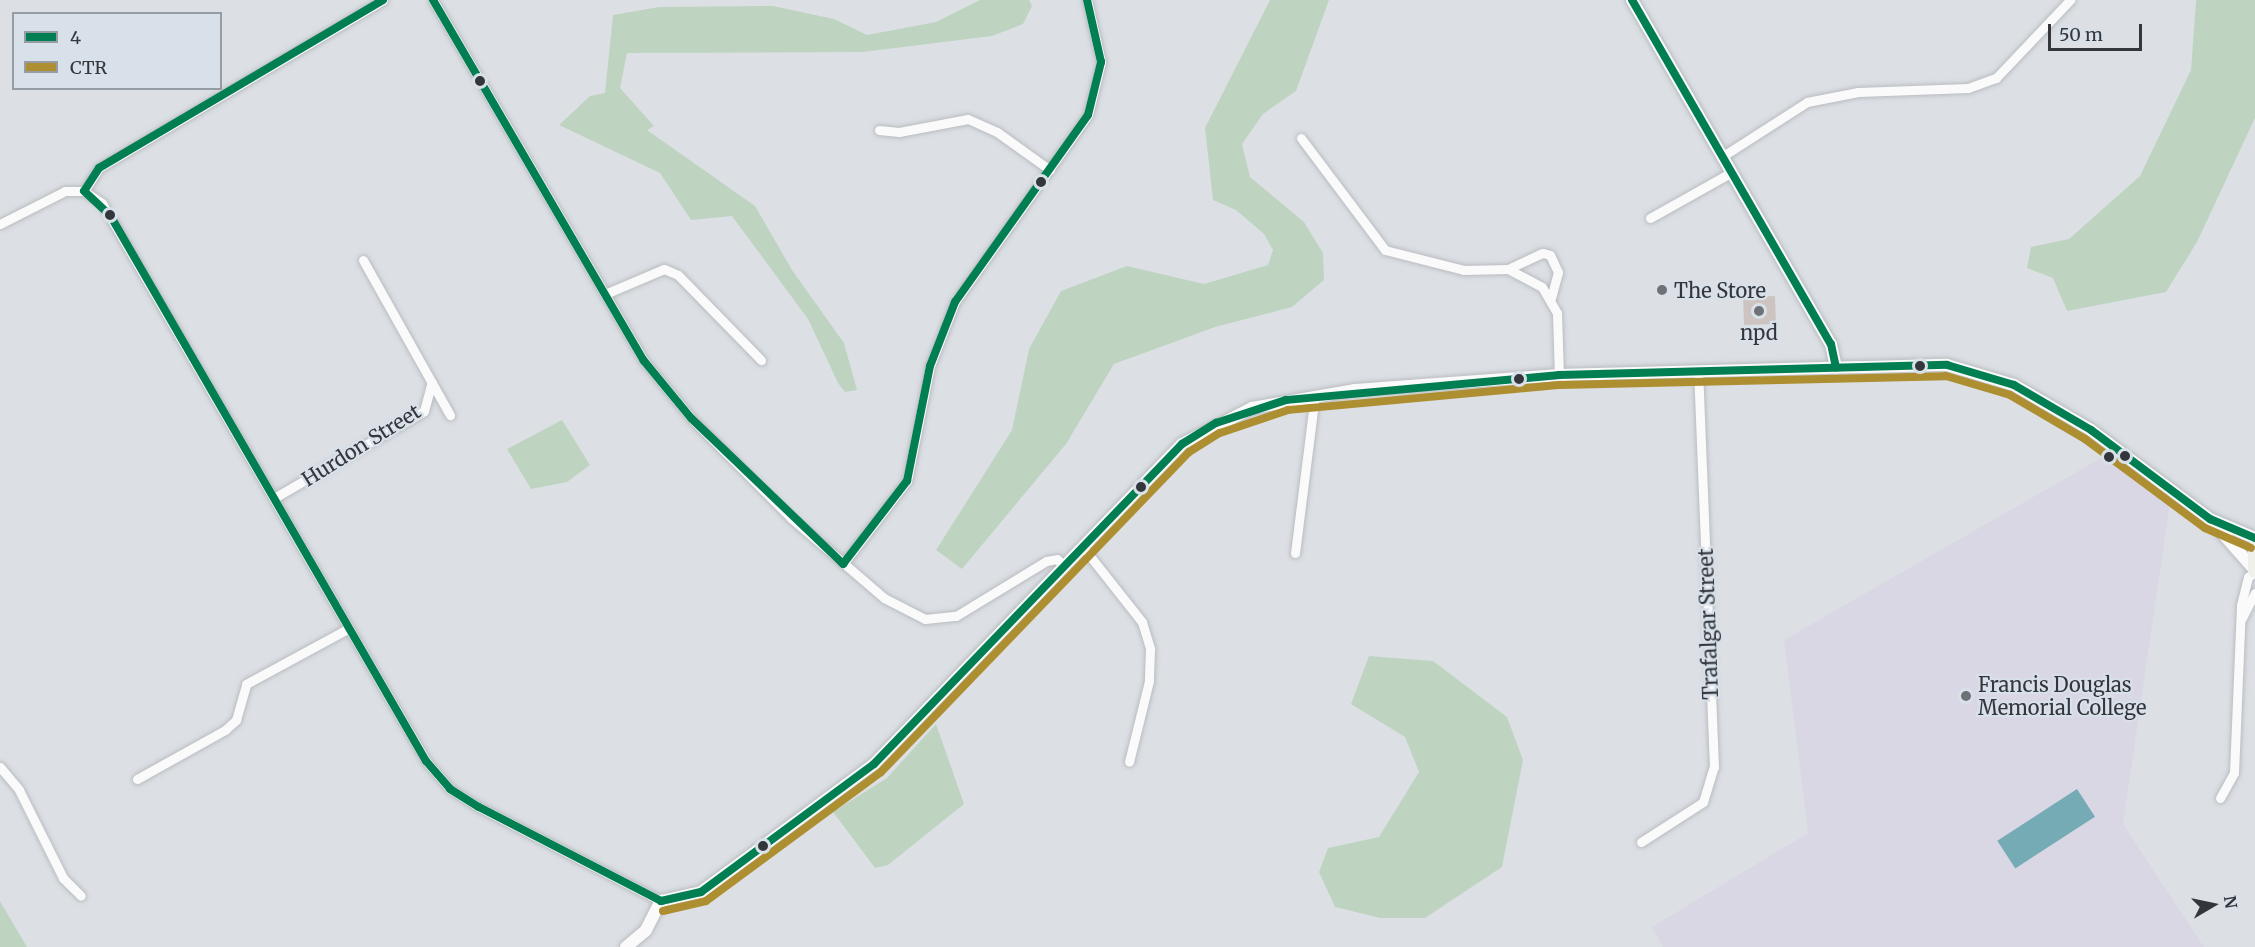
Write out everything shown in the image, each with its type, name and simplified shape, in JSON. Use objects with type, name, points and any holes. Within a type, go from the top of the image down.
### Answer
[{"type":"main road","points":[[2254,570],[2255,548]]},
{"type":"street","points":[[84,191],[99,168],[383,0]]},
{"type":"street","points":[[433,0],[605,294],[665,390],[843,564],[897,608],[942,619],[972,608],[1037,565],[1057,559],[1063,566]]},
{"type":"street","points":[[843,564],[907,481],[930,366],[951,310],[1088,115],[1095,94],[1099,41],[1087,0]]},
{"type":"street","points":[[1632,0],[1831,344],[1836,367]]},
{"type":"street","points":[[1723,156],[1807,102],[1858,92],[1968,88],[1996,78],[2070,0]]},
{"type":"street","points":[[879,130],[899,132],[968,119],[997,132],[1050,170]]},
{"type":"street","points":[[1301,138],[1385,250],[1464,270],[1508,269],[1543,253],[1550,255],[1558,272],[1551,298],[1559,375]]},
{"type":"street","points":[[1650,218],[1732,172]]},
{"type":"street","points":[[0,224],[53,194],[84,191],[110,215],[426,761],[450,789],[661,901],[701,892],[874,764],[1082,546],[1198,433],[1252,408],[1315,395],[1559,375],[1947,365],[2014,385],[2091,430],[2210,519],[2254,570],[2243,592],[2234,773],[2228,793],[2220,798]]},
{"type":"street","name":"Hurdon Street","points":[[363,260],[450,415]]},
{"type":"street","points":[[605,294],[664,269],[678,275],[761,360]]},
{"type":"street","points":[[1508,269],[1533,280],[1551,298]]},
{"type":"street","name":"Trafalgar Street","points":[[1641,842],[1702,802],[1714,767],[1698,371]]},
{"type":"street","name":"Hurdon Street","points":[[274,498],[424,411],[432,382]]},
{"type":"street","points":[[1295,553],[1315,395]]},
{"type":"street","points":[[2210,519],[2255,538]]},
{"type":"street","points":[[1082,546],[1127,599],[1142,622],[1150,649],[1149,681],[1129,762]]},
{"type":"street","points":[[2242,618],[2255,593]]},
{"type":"street","points":[[137,779],[225,730],[236,720],[246,684],[350,628]]},
{"type":"street","points":[[0,768],[19,790],[63,878],[81,896]]},
{"type":"street","points":[[626,947],[646,930],[661,901]]},
{"type":"shaded area","name":"Francis Douglas Memorial College","points":[[2108,454],[2170,504],[2123,824],[2204,947],[1663,947],[1652,927],[1808,833],[1784,640]]},
{"type":"green space","points":[[980,0],[1029,0],[1032,6],[1023,24],[992,36],[863,52],[627,53],[620,88],[654,126],[647,130],[755,206],[792,270],[844,343],[857,390],[845,392],[838,383],[808,319],[732,216],[691,220],[660,173],[559,125],[590,96],[605,93],[613,15],[659,7],[773,6],[834,19],[867,35],[936,22]]},
{"type":"green space","points":[[1270,0],[1329,0],[1296,91],[1263,114],[1242,144],[1250,177],[1304,222],[1323,253],[1324,280],[1292,307],[1215,327],[1114,364],[1066,444],[962,569],[936,550],[1012,430],[1029,349],[1061,291],[1127,266],[1204,284],[1268,265],[1273,250],[1264,234],[1236,210],[1213,200],[1205,128]]},
{"type":"green space","points":[[2196,0],[2255,0],[2255,118],[2197,242],[2166,292],[2067,311],[2053,278],[2027,268],[2031,247],[2069,239],[2140,176],[2191,70]]},
{"type":"green space","points":[[562,420],[590,465],[567,482],[531,489],[507,449]]},
{"type":"green space","points":[[1369,656],[1433,661],[1507,717],[1523,760],[1502,867],[1425,918],[1380,918],[1335,907],[1319,872],[1328,848],[1379,837],[1419,772],[1405,737],[1351,704]]},
{"type":"green space","points":[[936,724],[964,804],[888,865],[875,868],[833,812],[887,778]]},
{"type":"green space","points":[[0,901],[27,947],[0,947]]},
{"type":"water","points":[[2077,789],[2095,817],[2015,868],[1997,841]]},
{"type":"building","name":"npd","points":[[1775,296],[1776,324],[1744,325],[1743,297]]},
{"type":"transit line","name":"4","points":[[383,0],[99,168],[84,191],[110,215],[426,761],[450,789],[479,807],[661,901],[701,892],[874,764],[1182,444],[1216,423],[1286,400],[1559,375],[1947,365],[2014,385],[2091,430],[2210,519],[2255,538]]},
{"type":"transit line","name":"4","points":[[433,0],[644,361],[691,418],[843,564],[907,481],[930,366],[955,302],[1088,115],[1101,62],[1087,0]]},
{"type":"transit line","name":"4","points":[[1632,0],[1831,344],[1836,367]]},
{"type":"transit line","name":"CTR","points":[[663,911],[706,901],[881,772],[1189,452],[1220,433],[1288,410],[1560,385],[1946,376],[2010,395],[2085,439],[2205,528],[2251,548]]},
{"type":"place","name":"The Store","points":[[1662,290]]},
{"type":"place","name":"npd","points":[[1759,311]]},
{"type":"place","name":"Francis Douglas Memorial College","points":[[1966,696]]}]
